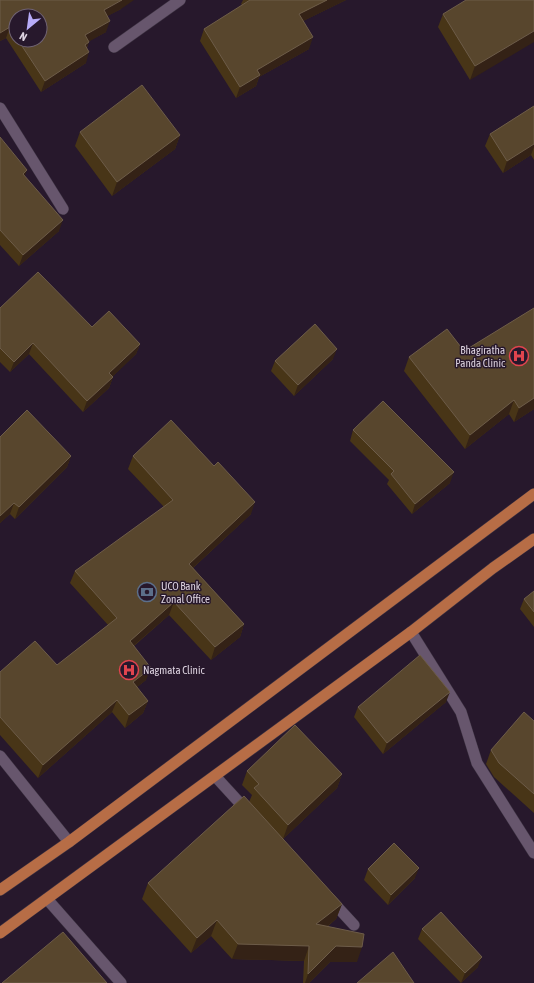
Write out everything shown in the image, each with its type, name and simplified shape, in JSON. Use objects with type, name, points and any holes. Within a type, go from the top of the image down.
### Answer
[{"type":"main road","points":[[0,890],[70,842],[534,494]]},
{"type":"main road","points":[[0,933],[411,632],[493,568],[534,539]]},
{"type":"street","points":[[114,47],[180,0]]},
{"type":"street","points":[[0,108],[63,208]]},
{"type":"street","points":[[411,632],[461,712],[477,763],[534,853]]},
{"type":"street","points":[[0,756],[70,842]]},
{"type":"street","points":[[215,776],[258,822]]},
{"type":"street","points":[[322,891],[354,925]]},
{"type":"street","points":[[47,899],[121,983]]},
{"type":"building","points":[[0,0],[122,0],[104,10],[110,21],[85,35],[89,42],[85,45],[89,52],[45,81],[23,48],[48,48],[48,8],[8,8],[8,28],[0,33]]},
{"type":"building","points":[[250,0],[327,0],[299,14],[313,37],[257,70],[260,75],[240,87],[204,29]]},
{"type":"building","points":[[466,0],[534,0],[534,31],[475,66],[443,14]]},
{"type":"building","points":[[142,85],[180,135],[117,182],[80,132]]},
{"type":"building","points":[[534,106],[534,144],[507,161],[490,134]]},
{"type":"building","points":[[0,137],[27,170],[23,174],[63,220],[23,255],[0,230]]},
{"type":"building","points":[[38,272],[92,327],[109,311],[140,344],[109,373],[113,377],[87,401],[33,343],[14,362],[0,348],[0,308]]},
{"type":"building","points":[[534,308],[534,398],[519,408],[514,400],[470,435],[409,357],[447,329],[464,351]]},
{"type":"building","points":[[315,324],[337,349],[298,385],[275,361]]},
{"type":"building","points":[[383,401],[454,472],[415,504],[391,474],[394,471],[353,430]]},
{"type":"building","points":[[27,410],[71,456],[19,507],[14,503],[0,516],[0,437]]},
{"type":"building","points":[[171,420],[214,466],[218,462],[255,502],[189,564],[244,624],[215,647],[174,602],[130,641],[151,668],[133,682],[148,701],[129,715],[117,700],[43,765],[0,717],[0,672],[35,641],[57,665],[117,618],[75,571],[173,500],[133,456]]},
{"type":"building","points":[[534,591],[534,612],[524,599]]},
{"type":"building","points":[[420,655],[450,692],[387,743],[358,707]]},
{"type":"building","points":[[524,712],[534,721],[534,794],[499,763],[491,750]]},
{"type":"building","points":[[295,725],[342,774],[288,825],[254,788],[259,784],[247,771]]},
{"type":"building","points":[[244,796],[342,904],[316,924],[364,934],[362,947],[336,946],[308,974],[309,946],[238,944],[217,920],[197,938],[148,883]]},
{"type":"building","points":[[394,843],[419,868],[391,895],[368,869]]},
{"type":"building","points":[[441,912],[482,957],[465,973],[422,929]]},
{"type":"building","points":[[63,932],[107,983],[2,983]]},
{"type":"building","points":[[393,952],[414,983],[357,983]]},
{"type":"place","name":"Bhagiratha Panda Clinic","points":[[519,356]]},
{"type":"place","name":"UCO Bank Zonal Office","points":[[147,592]]},
{"type":"place","name":"Nagmata Clinic","points":[[129,670]]}]
